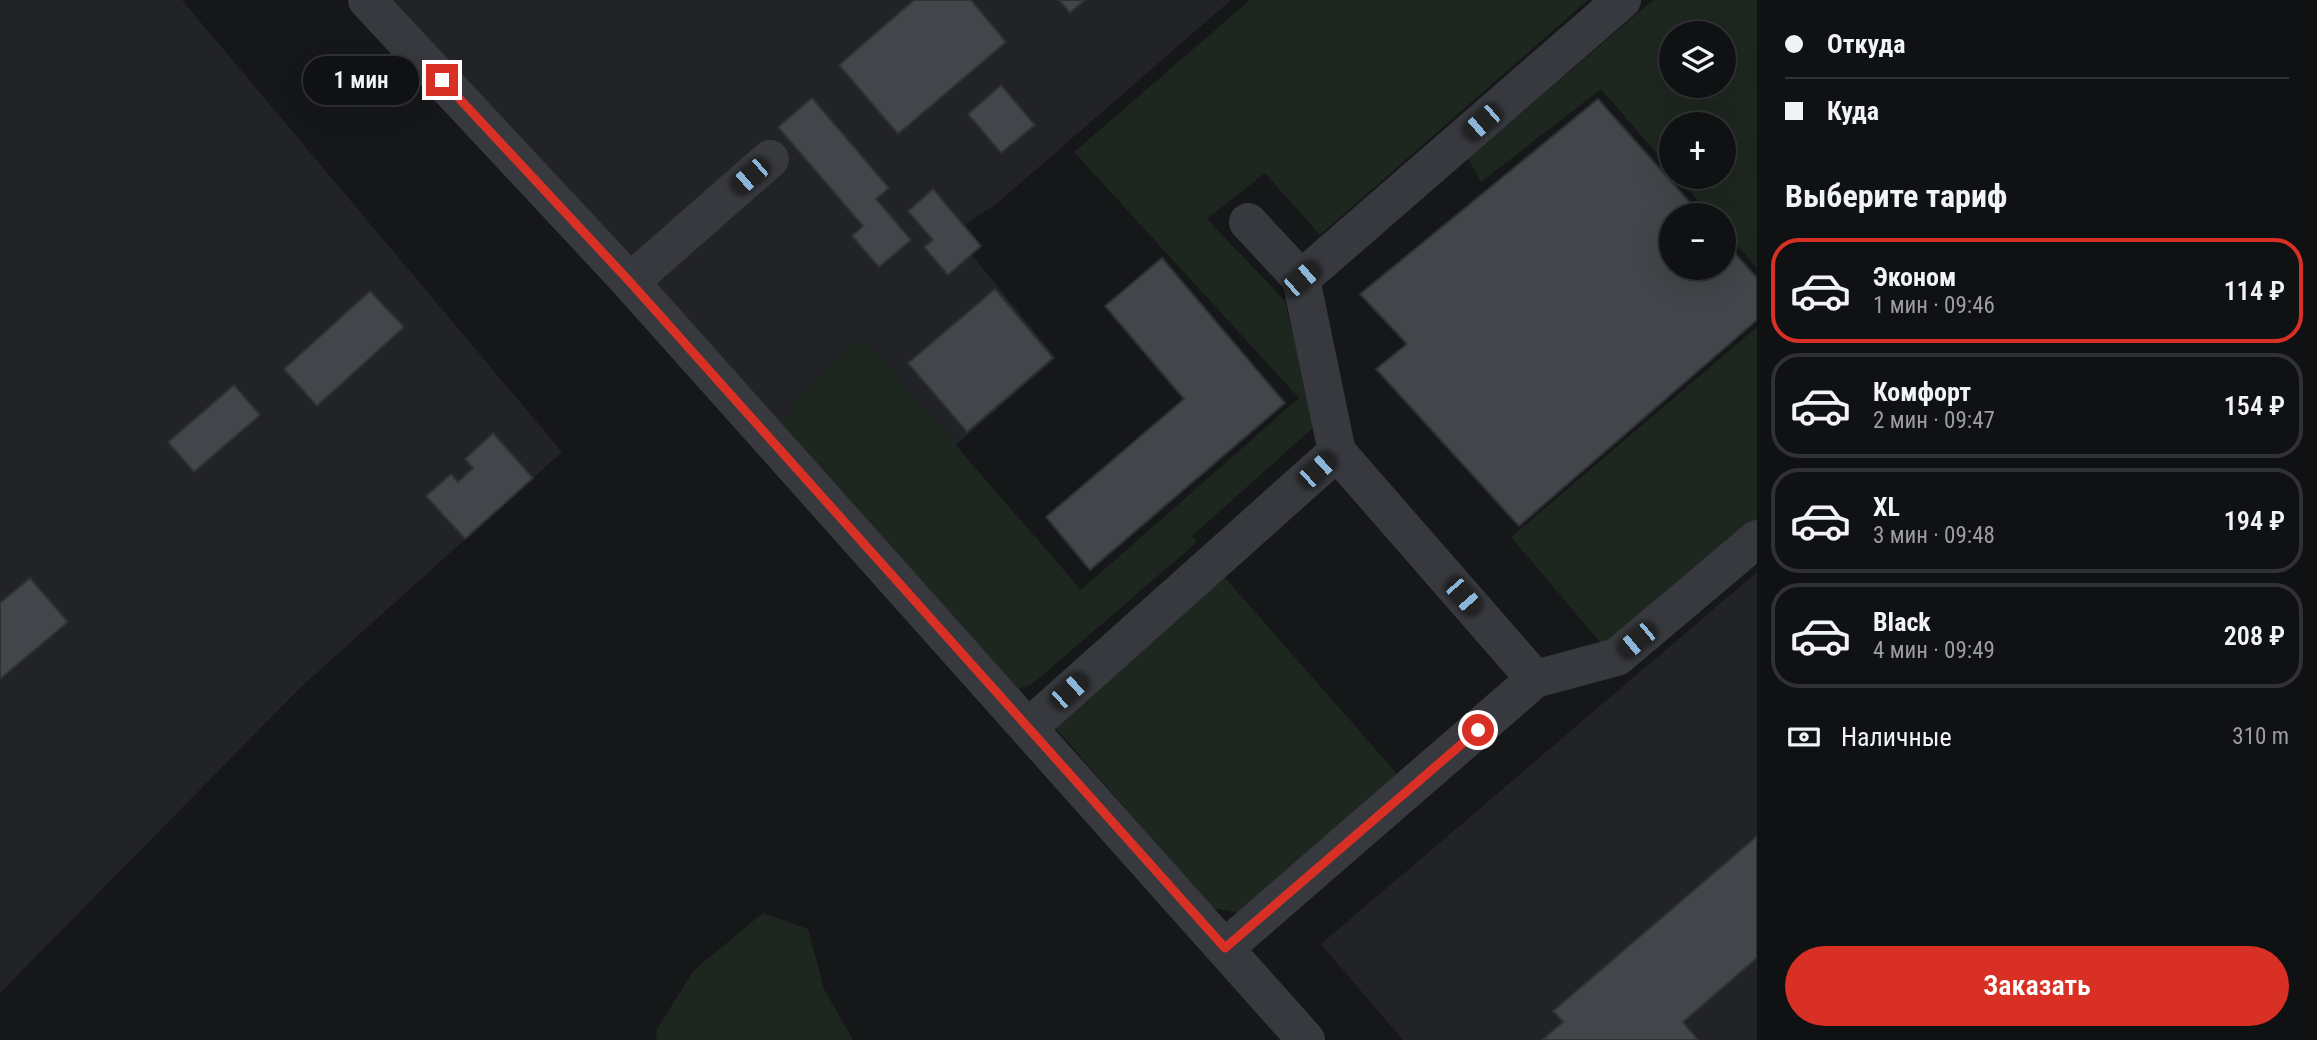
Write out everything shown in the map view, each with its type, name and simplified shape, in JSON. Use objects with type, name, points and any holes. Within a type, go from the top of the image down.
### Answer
[{"type":"street","points":[[367,0],[630,282],[1306,1040]]},
{"type":"street","points":[[1301,279],[1622,0]]},
{"type":"street","points":[[630,282],[770,159]]},
{"type":"street","points":[[1248,222],[1301,279],[1337,452],[1535,679]]},
{"type":"street","points":[[1028,728],[1337,452]]},
{"type":"street","points":[[1225,948],[1535,679],[1617,657],[1757,539]]},
{"type":"shaded area","points":[[0,0],[182,0],[562,452],[301,687],[0,993]]},
{"type":"shaded area","points":[[393,0],[1231,0],[1001,200],[954,233],[1056,358],[951,449],[870,535]]},
{"type":"shaded area","points":[[1250,0],[1588,0],[1320,235],[1265,173],[1207,219],[1285,301],[1315,426],[1192,536],[1197,542],[1031,685],[1018,689],[782,426],[799,393],[863,338],[1081,590],[1299,398],[1074,152]]},
{"type":"shaded area","points":[[1653,0],[1757,0],[1757,268],[1736,244],[1736,203],[1700,203],[1688,189],[1736,189],[1736,112],[1659,112],[1659,156],[1601,89],[1481,182],[1468,158]]},
{"type":"shaded area","points":[[1757,327],[1757,519],[1605,648],[1511,537]]},
{"type":"shaded area","points":[[1220,572],[1399,776],[1246,914],[1211,908],[1050,721]]},
{"type":"shaded area","points":[[1757,572],[1757,1040],[1403,1040],[1321,944]]},
{"type":"shaded area","points":[[763,913],[808,929],[824,989],[853,1040],[656,1040],[657,1029],[694,970]]},
{"type":"building","points":[[914,0],[971,0],[1006,42],[898,134],[839,65]]},
{"type":"building","points":[[1059,0],[1085,0],[1070,13]]},
{"type":"building","points":[[1001,85],[1035,125],[1001,153],[968,114]]},
{"type":"building","points":[[812,98],[889,188],[876,199],[911,240],[879,267],[852,236],[863,226],[778,127]]},
{"type":"building","points":[[1598,99],[1659,168],[1659,189],[1678,189],[1690,203],[1659,203],[1659,280],[1736,280],[1736,254],[1757,278],[1757,320],[1519,526],[1376,369],[1407,344],[1360,294]]},
{"type":"building","points":[[933,189],[981,246],[948,275],[924,247],[933,240],[908,211]]},
{"type":"building","points":[[1162,258],[1285,403],[1090,570],[1046,517],[1184,399],[1105,306]]},
{"type":"building","points":[[995,289],[1053,358],[967,432],[908,363]]},
{"type":"building","points":[[370,291],[404,327],[317,406],[284,369]]},
{"type":"building","points":[[234,385],[260,415],[194,472],[168,442]]},
{"type":"building","points":[[493,433],[533,478],[465,539],[426,496],[451,474],[458,482],[473,468],[465,459]]},
{"type":"building","points":[[30,578],[68,622],[0,679],[0,603]]},
{"type":"building","points":[[1757,836],[1757,958],[1683,1022],[1698,1040],[1542,1040],[1563,1022],[1553,1011]]},
{"type":"route","points":[[442,80],[630,282],[1225,948],[1478,730]]}]
